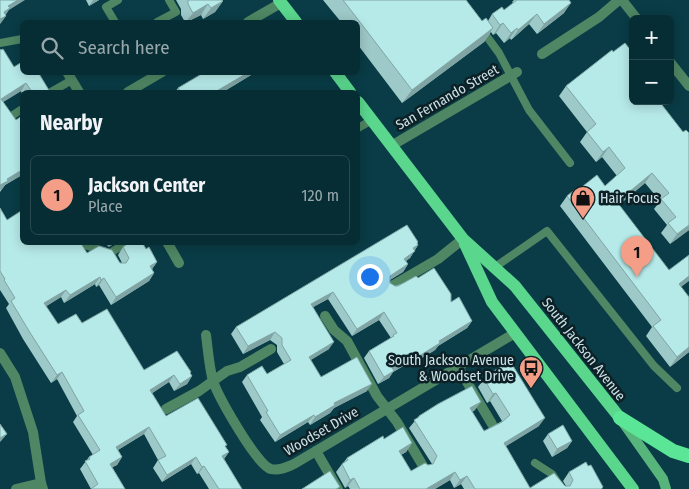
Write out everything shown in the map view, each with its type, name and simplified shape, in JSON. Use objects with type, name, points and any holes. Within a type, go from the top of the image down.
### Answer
[{"type":"highway","points":[[620,418],[673,451],[689,456]]},
{"type":"main road","points":[[280,1],[294,20]]},
{"type":"main road","points":[[337,75],[348,90]]},
{"type":"main road","name":"South Jackson Avenue","points":[[360,105],[463,239],[515,286],[620,418],[663,478],[666,489]]},
{"type":"main road","name":"South Jackson Avenue","points":[[463,239],[492,302],[633,489]]},
{"type":"street","points":[[542,54],[599,17],[618,0]]},
{"type":"street","points":[[622,0],[634,15]]},
{"type":"street","points":[[251,20],[280,1]]},
{"type":"street","points":[[674,67],[689,86]]},
{"type":"street","name":"San Fernando Street","points":[[391,146],[515,73]]},
{"type":"street","points":[[131,90],[157,75]]},
{"type":"street","points":[[69,76],[78,90]]},
{"type":"street","points":[[390,287],[438,259],[463,239]]},
{"type":"street","points":[[169,245],[179,263]]},
{"type":"street","points":[[325,316],[334,330],[347,340],[377,396],[397,422],[423,466]]},
{"type":"street","name":"Woodset Drive","points":[[206,335],[213,381],[222,401],[260,462],[270,469],[282,469],[294,464],[515,333]]},
{"type":"street","points":[[166,409],[199,391],[227,371],[240,367],[271,349]]},
{"type":"street","points":[[0,353],[15,377],[33,432],[42,486],[16,489]]},
{"type":"street","points":[[458,366],[492,424]]},
{"type":"street","points":[[316,451],[338,489]]},
{"type":"lane","points":[[114,20],[106,7],[118,0]]},
{"type":"lane","points":[[161,20],[176,12],[169,0]]},
{"type":"lane","points":[[477,23],[515,73],[529,110],[570,163]]},
{"type":"lane","points":[[0,43],[20,39]]},
{"type":"lane","points":[[52,90],[69,76]]},
{"type":"lane","points":[[13,115],[20,110]]},
{"type":"lane","points":[[360,127],[372,120]]},
{"type":"lane","points":[[495,267],[547,231],[654,366],[677,388]]},
{"type":"lane","points":[[84,245],[110,253],[118,266]]},
{"type":"lane","points":[[110,253],[123,245]]},
{"type":"lane","points":[[535,463],[552,474],[562,489]]},
{"type":"building","points":[[0,0],[18,0],[8,6],[10,8],[4,12],[6,16],[0,19]]},
{"type":"building","points":[[188,0],[223,1],[211,8],[208,4],[193,13]]},
{"type":"building","points":[[343,0],[466,0],[482,21],[486,18],[493,28],[412,90]]},
{"type":"building","points":[[517,0],[569,0],[571,3],[544,24],[537,14],[518,30],[517,28],[511,33],[503,23],[500,25],[492,14],[502,7],[504,10]]},
{"type":"building","points":[[625,43],[629,48],[629,105],[662,105],[683,132],[686,130],[689,133],[689,225],[677,234],[668,223],[676,217],[661,199],[669,193],[652,173],[617,202],[669,270],[689,255],[689,276],[679,284],[689,297],[689,347],[677,357],[653,326],[661,320],[567,196],[597,175],[605,186],[625,168],[609,147],[603,152],[587,132],[596,124],[566,86],[612,50],[613,52]]},
{"type":"building","points":[[0,49],[3,49],[14,67],[20,63],[20,75],[40,75],[49,90],[31,90],[26,83],[1,99],[16,120],[20,117],[20,171],[0,185]]},
{"type":"building","points":[[200,75],[244,75],[218,90],[180,90],[178,88]]},
{"type":"building","points":[[0,208],[7,220],[20,212],[20,245],[82,245],[87,253],[99,246],[112,250],[120,263],[126,263],[129,258],[123,247],[126,245],[144,245],[146,249],[149,247],[157,262],[150,266],[154,273],[116,297],[104,278],[101,280],[100,277],[70,295],[66,290],[44,303],[58,324],[76,314],[82,323],[107,309],[144,370],[177,351],[192,376],[180,384],[174,375],[150,390],[166,416],[198,398],[227,445],[225,446],[229,452],[222,456],[242,489],[219,489],[196,457],[167,475],[158,460],[166,456],[149,427],[116,447],[122,457],[110,464],[125,489],[91,489],[98,484],[85,461],[100,450],[78,415],[84,411],[62,372],[57,375],[11,301],[15,298],[0,271]]},
{"type":"building","points":[[407,225],[418,245],[413,248],[415,251],[404,259],[408,264],[390,276],[390,283],[398,286],[416,276],[418,278],[434,268],[451,294],[451,302],[459,297],[472,321],[419,356],[418,353],[392,368],[394,371],[384,377],[369,351],[397,333],[384,312],[357,329],[333,292],[311,304],[334,342],[309,357],[321,377],[357,357],[372,384],[334,403],[335,405],[315,417],[314,415],[280,435],[247,375],[262,366],[267,374],[291,360],[282,345],[282,338],[275,332],[248,346],[236,327]]},
{"type":"building","points":[[510,361],[545,418],[504,443],[530,488],[554,473],[565,486],[570,486],[573,480],[569,472],[586,462],[588,466],[591,465],[603,487],[601,489],[475,489],[467,476],[460,480],[455,472],[426,489],[360,489],[354,478],[350,480],[342,464],[348,460],[347,458],[383,436],[384,439],[403,427],[412,443],[399,451],[411,471],[425,463],[428,465],[433,464],[437,456],[414,420],[438,404],[472,386],[481,402],[470,408],[484,431],[502,422],[510,415],[496,393],[493,394],[484,379]]},
{"type":"building","points":[[0,424],[7,434],[0,438]]},
{"type":"building","points":[[563,425],[572,441],[557,449],[548,434]]},
{"type":"building","points":[[330,471],[340,487],[336,489],[302,489]]},
{"type":"place","name":"Hair Focus","points":[[583,219]]},
{"type":"place","name":"Jackson Center","points":[[637,277]]},
{"type":"place","name":"South Jackson Avenue & Woodset Drive","points":[[531,389]]}]
